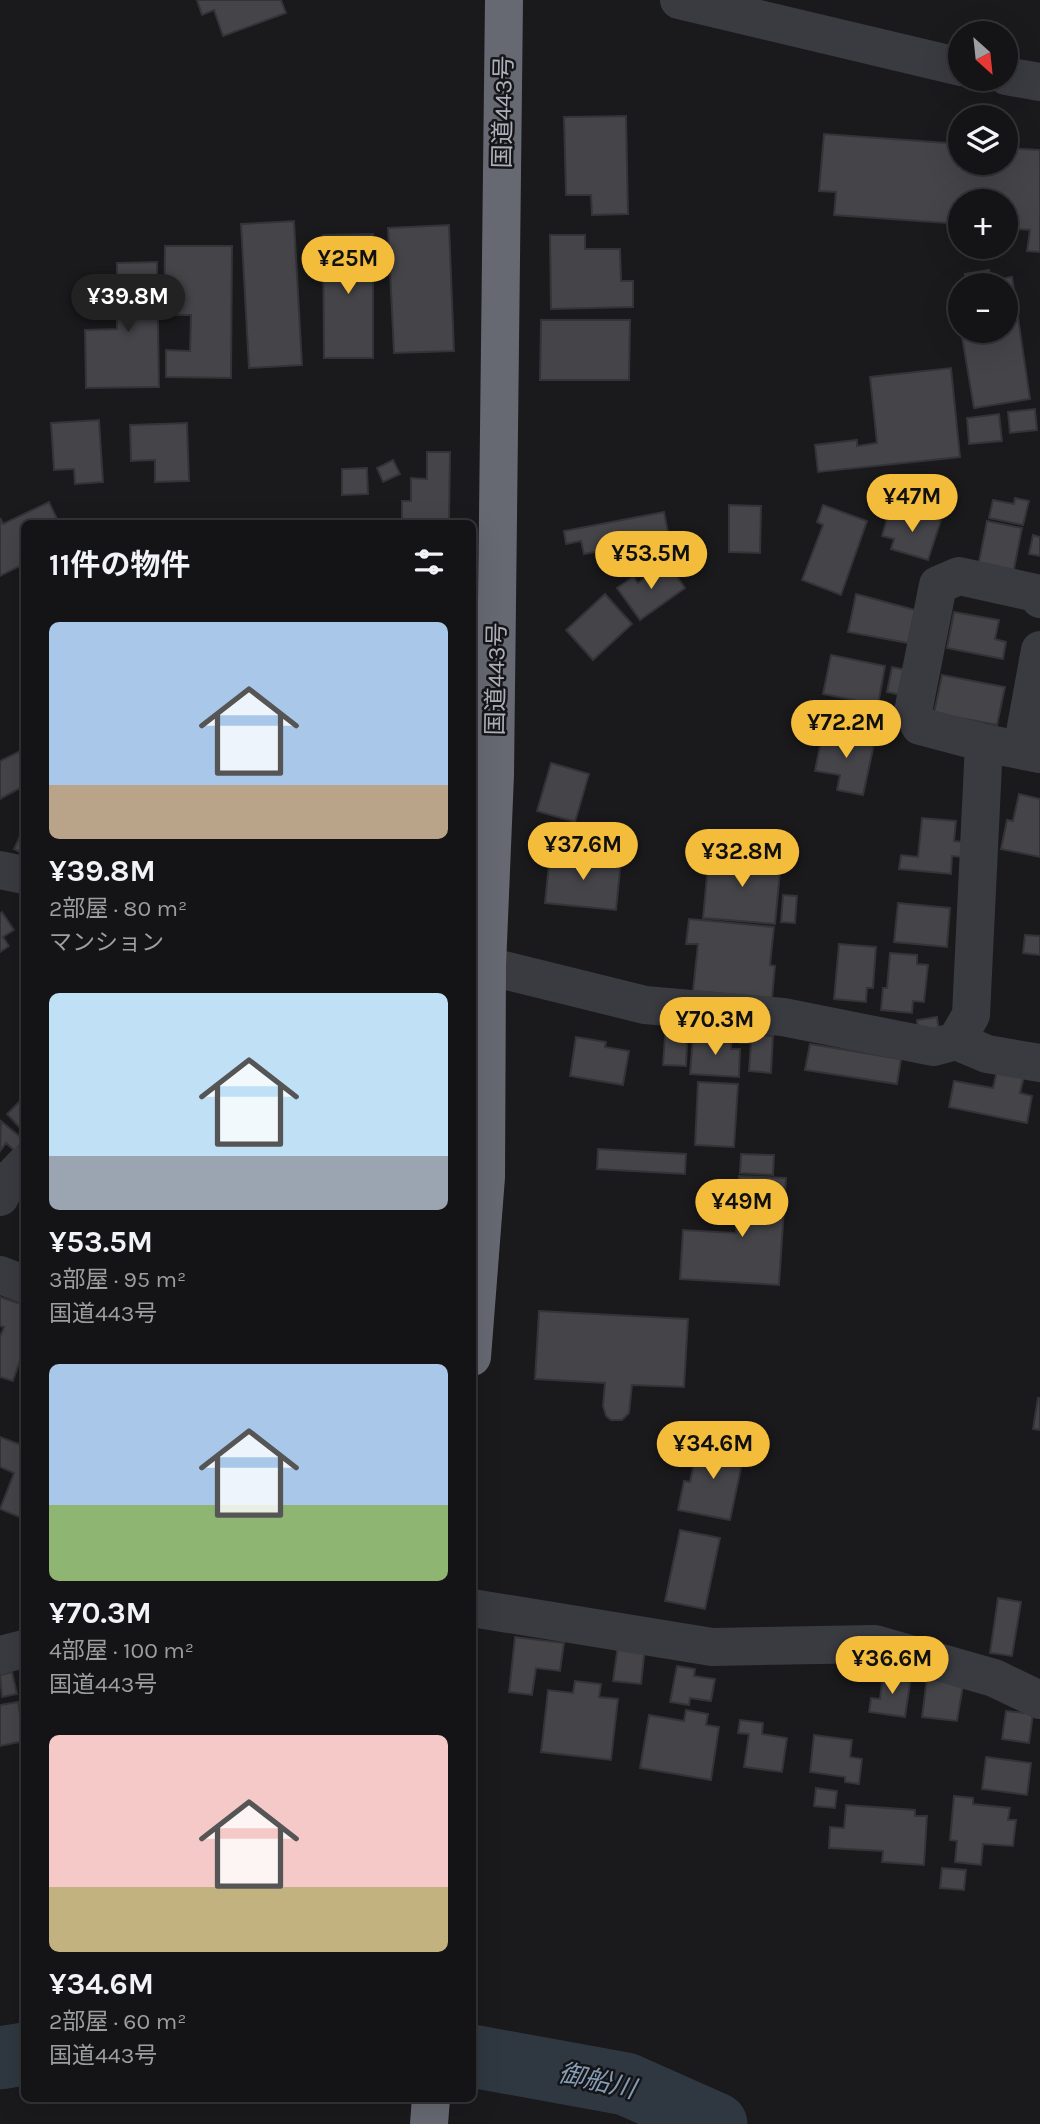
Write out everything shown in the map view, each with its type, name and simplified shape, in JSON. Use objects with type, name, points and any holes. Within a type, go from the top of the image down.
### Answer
[{"type":"highway","name":"国道443号","points":[[476,1302],[485,1177],[487,966],[495,775],[504,0]]},
{"type":"highway","points":[[429,2124],[431,2102]]},
{"type":"street","points":[[679,0],[948,64]]},
{"type":"street","points":[[1018,78],[1040,82]]},
{"type":"street","points":[[1040,599],[1036,593],[959,576],[938,585],[913,712],[920,726],[1031,752],[1040,650]]},
{"type":"street","points":[[956,1041],[971,1015],[984,743]]},
{"type":"street","points":[[0,870],[21,874]]},
{"type":"street","points":[[487,966],[645,1005],[783,1017],[934,1047],[956,1041],[987,1054],[1040,1063]]},
{"type":"street","points":[[0,1197],[6,1184],[21,1168]]},
{"type":"street","points":[[0,1275],[21,1283]]},
{"type":"street","points":[[476,1609],[712,1647],[875,1644],[994,1678],[1040,1700]]},
{"type":"street","points":[[0,1654],[21,1650]]},
{"type":"building","points":[[197,0],[281,0],[286,13],[223,36],[214,10],[202,15]]},
{"type":"building","points":[[626,116],[628,214],[592,215],[591,195],[566,195],[564,117]]},
{"type":"building","points":[[824,134],[948,143],[948,175],[1018,175],[1018,149],[1040,150],[1040,252],[1027,251],[1030,230],[1018,229],[1018,189],[948,189],[948,223],[834,215],[836,192],[819,191]]},
{"type":"building","points":[[294,221],[302,365],[249,368],[241,224]]},
{"type":"building","points":[[449,225],[454,351],[394,353],[388,228]]},
{"type":"building","points":[[373,234],[373,358],[324,358],[323,235]]},
{"type":"building","points":[[550,235],[585,235],[585,249],[620,249],[621,281],[633,281],[633,307],[551,309]]},
{"type":"building","points":[[165,246],[232,246],[231,378],[166,377],[166,350],[190,351],[191,315],[164,315]]},
{"type":"building","points":[[157,262],[159,387],[86,388],[85,330],[117,329],[117,263]]},
{"type":"building","points":[[1018,318],[1030,399],[974,408],[963,343],[1018,343]]},
{"type":"building","points":[[541,320],[630,320],[629,380],[540,380]]},
{"type":"building","points":[[951,368],[960,457],[818,472],[815,445],[857,440],[857,446],[877,443],[870,377]]},
{"type":"building","points":[[1035,409],[1037,430],[1010,433],[1008,412]]},
{"type":"building","points":[[999,414],[1002,441],[969,444],[967,418]]},
{"type":"building","points":[[99,420],[103,482],[75,484],[74,469],[54,470],[51,423]]},
{"type":"building","points":[[187,423],[189,481],[155,482],[155,460],[131,461],[130,425]]},
{"type":"building","points":[[427,452],[450,452],[449,520],[402,520],[402,501],[411,501],[411,478],[427,479]]},
{"type":"building","points":[[393,460],[400,474],[383,482],[377,468]]},
{"type":"building","points":[[367,468],[368,494],[342,495],[342,469]]},
{"type":"building","points":[[1015,498],[1029,501],[1023,525],[989,518],[993,500],[1014,504]]},
{"type":"building","points":[[49,502],[58,520],[21,520],[21,566],[0,576],[0,518],[3,524]]},
{"type":"building","points":[[729,505],[761,506],[760,553],[729,552]]},
{"type":"building","points":[[823,505],[867,521],[841,595],[802,580],[823,525],[817,522]]},
{"type":"building","points":[[664,512],[669,538],[584,554],[581,541],[566,544],[564,531]]},
{"type":"building","points":[[889,512],[909,518],[911,512],[941,520],[928,560],[891,549],[894,539],[882,536]]},
{"type":"building","points":[[987,521],[1022,528],[1013,574],[978,567]]},
{"type":"building","points":[[1033,535],[1040,537],[1040,556],[1029,554]]},
{"type":"building","points":[[667,562],[685,588],[640,620],[617,588],[633,577],[638,583]]},
{"type":"building","points":[[605,594],[632,624],[593,660],[566,630]]},
{"type":"building","points":[[856,594],[915,610],[908,643],[848,632]]},
{"type":"building","points":[[954,612],[999,620],[995,639],[1006,642],[1003,659],[947,648]]},
{"type":"building","points":[[831,655],[885,666],[878,705],[823,694]]},
{"type":"building","points":[[892,667],[911,671],[906,696],[887,692]]},
{"type":"building","points":[[942,675],[1005,687],[997,725],[934,713]]},
{"type":"building","points":[[823,730],[875,740],[863,795],[837,790],[840,775],[815,771]]},
{"type":"building","points":[[21,750],[21,788],[0,799],[0,761]]},
{"type":"building","points":[[551,763],[589,774],[575,822],[537,811]]},
{"type":"building","points":[[1019,794],[1040,799],[1040,857],[1001,849],[1007,820],[1013,821]]},
{"type":"building","points":[[922,818],[956,821],[954,841],[962,842],[961,857],[952,856],[951,874],[899,869],[901,855],[918,857]]},
{"type":"building","points":[[21,834],[21,852],[14,849]]},
{"type":"building","points":[[550,853],[621,860],[616,910],[545,903]]},
{"type":"building","points":[[709,854],[781,861],[775,924],[703,918]]},
{"type":"building","points":[[783,895],[797,896],[795,923],[781,922]]},
{"type":"building","points":[[898,903],[950,908],[947,947],[894,942]]},
{"type":"building","points":[[2,912],[14,930],[3,937],[9,946],[0,952],[0,914]]},
{"type":"building","points":[[689,919],[774,927],[770,965],[775,966],[772,998],[693,991],[698,944],[686,944]]},
{"type":"building","points":[[1025,935],[1040,936],[1040,955],[1023,953]]},
{"type":"building","points":[[839,944],[876,947],[873,988],[867,988],[866,1002],[834,999]]},
{"type":"building","points":[[890,953],[917,955],[917,964],[928,965],[924,1002],[913,1001],[912,1013],[881,1010],[883,988],[887,988]]},
{"type":"building","points":[[937,1017],[939,1031],[918,1033],[917,1020]]},
{"type":"building","points":[[666,1022],[688,1024],[686,1066],[663,1065]]},
{"type":"building","points":[[741,1034],[773,1036],[771,1073],[749,1071],[751,1043],[740,1043]]},
{"type":"building","points":[[693,1036],[731,1037],[731,1049],[740,1049],[739,1077],[690,1074]]},
{"type":"building","points":[[576,1037],[606,1042],[605,1047],[629,1051],[623,1085],[570,1076]]},
{"type":"building","points":[[810,1044],[901,1059],[897,1084],[805,1070]]},
{"type":"building","points":[[997,1071],[1024,1076],[1020,1093],[1032,1096],[1027,1123],[949,1107],[954,1081],[993,1088]]},
{"type":"building","points":[[698,1082],[738,1084],[734,1147],[695,1145]]},
{"type":"building","points":[[19,1102],[21,1129],[7,1114]]},
{"type":"building","points":[[1,1121],[21,1138],[21,1144],[15,1151],[6,1143],[0,1151]]},
{"type":"building","points":[[598,1149],[686,1154],[685,1174],[597,1169]]},
{"type":"building","points":[[741,1154],[774,1155],[773,1175],[740,1173]]},
{"type":"building","points":[[739,1176],[786,1178],[779,1285],[680,1279],[683,1230],[736,1233]]},
{"type":"building","points":[[0,1297],[21,1304],[21,1357],[13,1381],[0,1377],[0,1337],[4,1327],[0,1326]]},
{"type":"building","points":[[539,1311],[688,1319],[684,1387],[632,1385],[629,1413],[622,1420],[611,1420],[606,1416],[603,1406],[605,1383],[535,1379]]},
{"type":"building","points":[[1040,1398],[1040,1430],[1033,1429]]},
{"type":"building","points":[[0,1437],[21,1445],[21,1518],[0,1509],[14,1473],[0,1467]]},
{"type":"building","points":[[699,1439],[745,1449],[730,1520],[678,1510],[684,1481],[690,1482]]},
{"type":"building","points":[[680,1530],[720,1538],[705,1609],[665,1601]]},
{"type":"building","points":[[998,1598],[1021,1602],[1012,1656],[990,1653]]},
{"type":"building","points":[[515,1637],[564,1643],[560,1671],[536,1668],[532,1695],[509,1692]]},
{"type":"building","points":[[618,1645],[645,1648],[641,1684],[613,1681]]},
{"type":"building","points":[[677,1666],[695,1669],[694,1676],[715,1679],[711,1701],[690,1698],[689,1705],[670,1702]]},
{"type":"building","points":[[12,1672],[17,1694],[2,1697],[0,1675]]},
{"type":"building","points":[[883,1674],[911,1677],[905,1717],[869,1712],[871,1698],[880,1699]]},
{"type":"building","points":[[927,1678],[964,1680],[957,1721],[922,1717]]},
{"type":"building","points":[[575,1681],[601,1684],[599,1697],[618,1699],[611,1760],[541,1752],[548,1690],[573,1693]]},
{"type":"building","points":[[18,1702],[21,1742],[0,1746],[0,1705]]},
{"type":"building","points":[[686,1710],[708,1714],[706,1725],[719,1727],[711,1780],[640,1768],[649,1715],[684,1721]]},
{"type":"building","points":[[1006,1711],[1033,1714],[1029,1743],[1002,1739]]},
{"type":"building","points":[[740,1720],[763,1723],[762,1734],[787,1738],[782,1772],[744,1767],[749,1734],[738,1733]]},
{"type":"building","points":[[814,1735],[852,1740],[850,1757],[862,1759],[859,1784],[845,1782],[845,1777],[810,1772]]},
{"type":"building","points":[[986,1757],[1031,1763],[1027,1795],[982,1789]]},
{"type":"building","points":[[816,1788],[837,1791],[835,1808],[814,1806]]},
{"type":"building","points":[[954,1796],[973,1798],[973,1804],[1010,1808],[1008,1820],[1016,1820],[1013,1846],[983,1844],[981,1865],[955,1862],[957,1841],[950,1840]]},
{"type":"building","points":[[846,1805],[915,1810],[915,1816],[927,1816],[924,1865],[882,1862],[883,1851],[829,1848],[830,1827],[844,1828]]},
{"type":"building","points":[[942,1868],[966,1870],[964,1890],[940,1888]]},
{"type":"waterway","name":"御船川","points":[[0,2058],[21,2054]]},
{"type":"waterway","name":"御船川","points":[[476,2057],[626,2084],[716,2124]]}]
